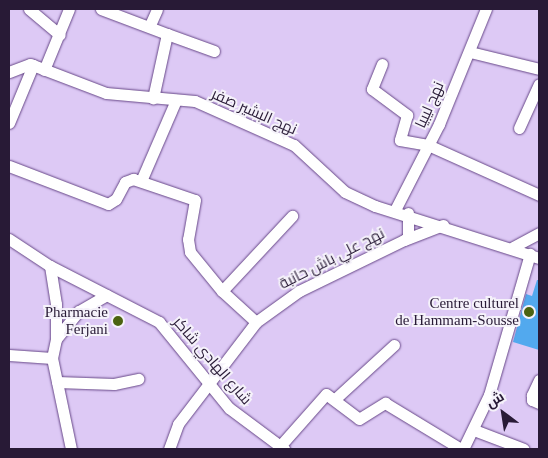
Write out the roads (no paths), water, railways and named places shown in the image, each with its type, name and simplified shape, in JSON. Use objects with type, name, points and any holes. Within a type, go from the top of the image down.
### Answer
[{"type":"street","points":[[29,9],[60,35]]},
{"type":"street","points":[[9,123],[39,68],[60,35],[69,9]]},
{"type":"street","points":[[101,9],[150,25],[167,34],[214,51]]},
{"type":"street","points":[[150,25],[157,9]]},
{"type":"street","name":"نهج ليبيا","points":[[395,210],[428,145],[470,52],[486,9]]},
{"type":"street","points":[[154,98],[167,34]]},
{"type":"street","points":[[470,52],[539,70]]},
{"type":"street","points":[[382,64],[371,85],[407,115],[400,140],[428,145],[539,195]]},
{"type":"street","points":[[9,72],[39,68]]},
{"type":"street","name":"نهج البشير صفر","points":[[39,68],[106,93],[194,102],[290,143],[340,190],[535,256]]},
{"type":"street","points":[[518,128],[539,84]]},
{"type":"street","points":[[141,181],[176,100]]},
{"type":"street","points":[[9,166],[108,204],[116,199],[125,182],[141,181],[195,200],[188,239],[190,252],[222,291],[256,322]]},
{"type":"street","points":[[408,213],[408,238]]},
{"type":"street","points":[[222,291],[292,216]]},
{"type":"street","name":"نهج علي باش حانبة","points":[[169,449],[178,424],[208,382],[256,322],[299,291],[408,238],[444,225]]},
{"type":"street","points":[[513,247],[539,233]]},
{"type":"street","name":"شارع الهادي شاكر","points":[[9,239],[50,266],[159,322],[229,408],[282,448]]},
{"type":"street","points":[[282,448],[324,395],[335,398],[359,419],[385,403],[462,449],[474,430],[495,378],[535,256]]},
{"type":"street","points":[[50,266],[56,304],[56,339],[52,358],[71,449]]},
{"type":"street","points":[[56,339],[79,311],[107,295]]},
{"type":"street","points":[[335,398],[394,345]]},
{"type":"street","points":[[9,355],[52,358]]},
{"type":"street","points":[[57,382],[114,384],[138,379]]},
{"type":"street","points":[[539,380],[532,395],[533,401],[539,403]]},
{"type":"street","points":[[474,430],[524,449]]},
{"type":"place","name":"Centre culturel de Hammam-Sousse","points":[[529,312]]},
{"type":"place","name":"Pharmacie Ferjani","points":[[118,321]]}]
